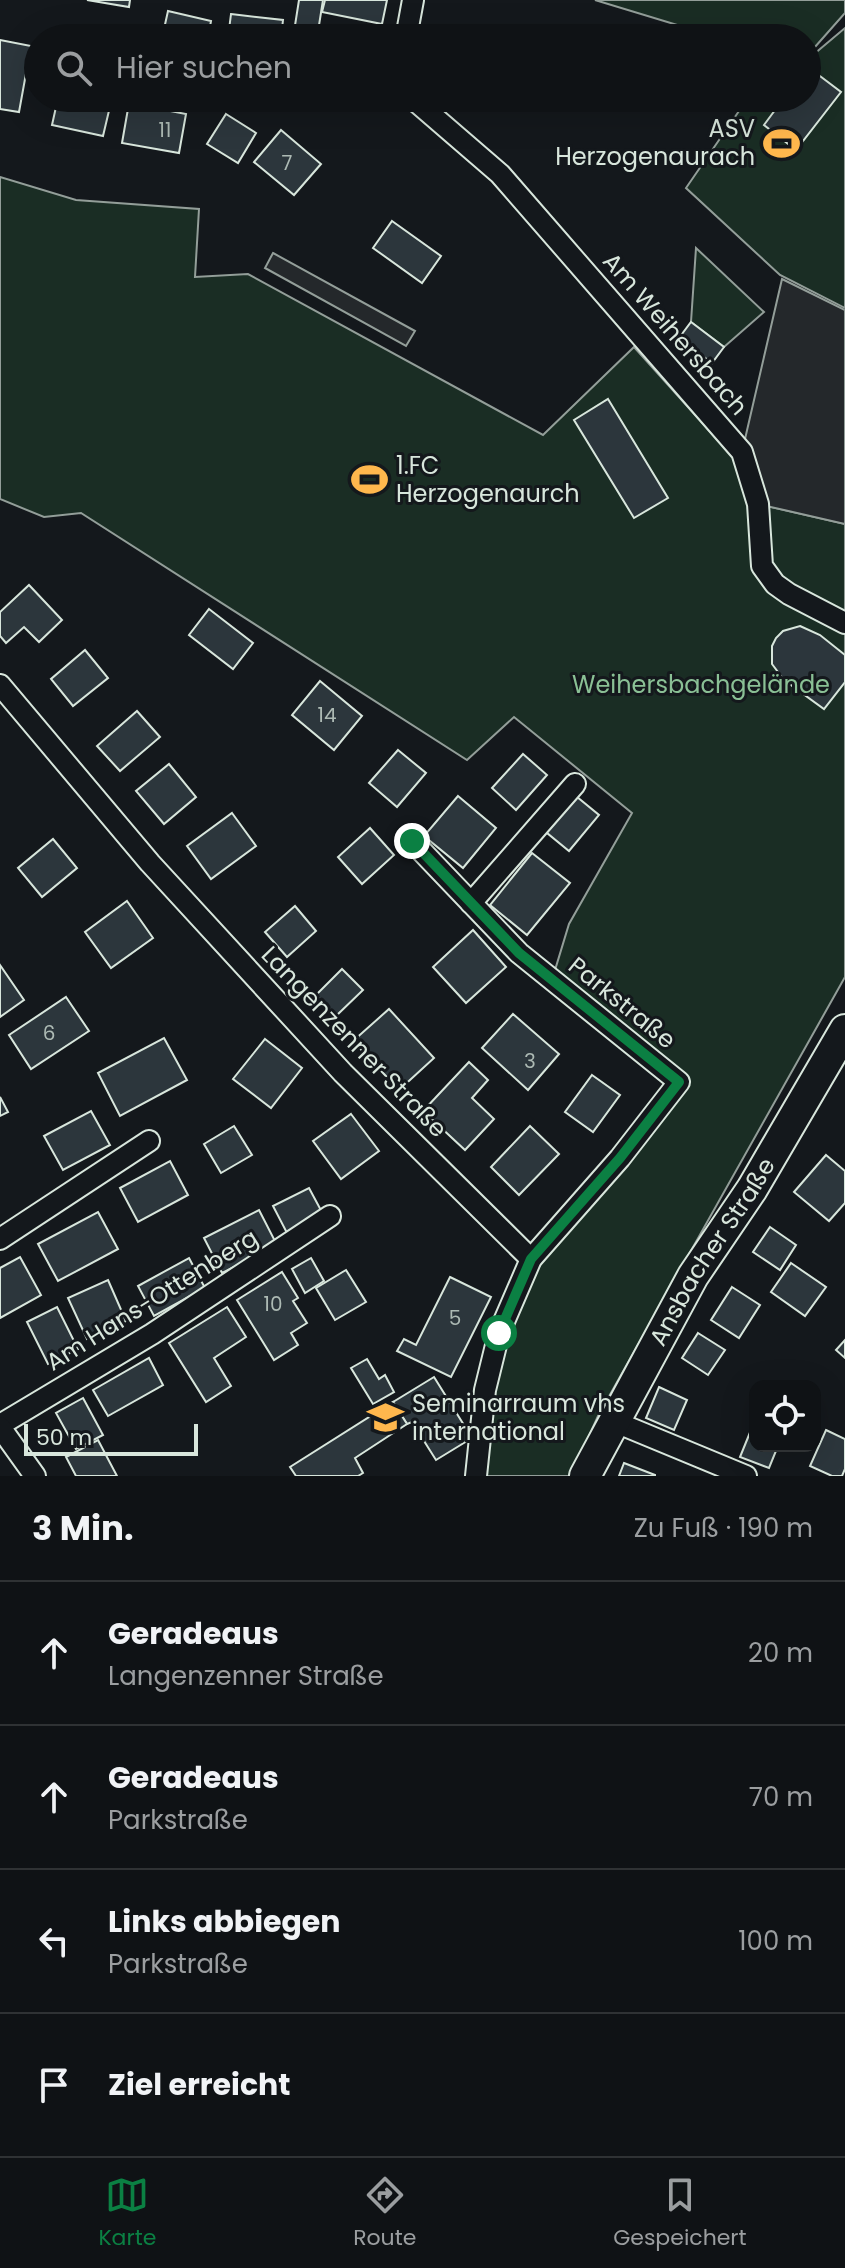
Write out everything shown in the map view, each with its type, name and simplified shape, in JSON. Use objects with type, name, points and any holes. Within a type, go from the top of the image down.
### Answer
[{"type":"street","points":[[409,24],[413,0]]},
{"type":"street","name":"Am Weihersbach","points":[[428,112],[500,174],[742,452],[758,504],[762,566],[775,584],[845,623]]},
{"type":"street","name":"Langenzenner Straße","points":[[0,685],[150,863],[322,1050],[531,1259]]},
{"type":"street","points":[[471,903],[575,784]]},
{"type":"street","name":"Parkstraße","points":[[412,841],[519,953],[679,1082],[620,1158],[531,1259]]},
{"type":"street","name":"Ansbacher Straße","points":[[585,1476],[693,1276],[752,1189],[845,1030]]},
{"type":"street","points":[[0,1239],[149,1141]]},
{"type":"street","name":"Am Hans-Ottenberg","points":[[0,1426],[152,1334],[330,1216]]},
{"type":"street","points":[[476,1476],[485,1390],[499,1333],[531,1259]]},
{"type":"street","points":[[613,1421],[746,1476]]},
{"type":"street","points":[[0,1426],[35,1476]]},
{"type":"green space","points":[[595,0],[845,0],[845,13],[821,40],[821,24],[674,24]]},
{"type":"green space","name":"ASV Herzogenaurach","points":[[845,28],[845,308],[780,275],[686,188],[738,112],[821,112],[821,48]]},
{"type":"green space","name":"Weihersbachgelände","points":[[0,177],[76,200],[199,209],[195,277],[248,274],[543,435],[634,347],[733,457],[758,504],[845,524],[845,977],[598,1416],[571,1476],[476,1476],[485,1390],[531,1259],[679,1082],[552,980],[569,924],[632,813],[514,717],[467,760],[81,513],[44,517],[0,499]]},
{"type":"green space","points":[[696,248],[764,312],[724,347],[691,322]]},
{"type":"shaded area","points":[[273,253],[415,331],[406,346],[265,268]]},
{"type":"shaded area","points":[[782,279],[845,310],[845,524],[758,504],[742,452]]},
{"type":"building","points":[[87,0],[130,0],[129,7]]},
{"type":"building","points":[[299,0],[323,0],[319,24],[295,24]]},
{"type":"building","points":[[325,0],[387,0],[382,24],[322,12]]},
{"type":"building","points":[[168,11],[211,21],[210,24],[165,24]]},
{"type":"building","points":[[231,14],[283,20],[283,24],[230,24]]},
{"type":"building","points":[[0,40],[24,45],[24,84],[19,112],[0,109]]},
{"type":"building","points":[[821,77],[841,92],[796,150],[764,125],[774,112],[821,112]]},
{"type":"building","points":[[55,112],[109,112],[103,136],[52,125]]},
{"type":"building","points":[[127,112],[186,114],[179,153],[122,143]]},
{"type":"building","points":[[226,114],[256,133],[238,163],[207,144]]},
{"type":"building","points":[[281,130],[321,164],[294,195],[254,162]]},
{"type":"building","points":[[392,221],[441,256],[422,283],[373,248]]},
{"type":"building","points":[[691,322],[724,347],[712,363],[679,338]]},
{"type":"building","points":[[608,399],[668,498],[634,518],[574,420]]},
{"type":"building","points":[[29,585],[62,620],[39,642],[24,627],[6,643],[0,636],[0,612]]},
{"type":"building","points":[[209,609],[253,643],[233,669],[189,635]]},
{"type":"building","points":[[800,626],[820,635],[845,655],[845,682],[824,709],[784,680],[772,664],[772,646],[776,638],[783,631]]},
{"type":"building","points":[[85,650],[108,678],[73,706],[51,679]]},
{"type":"building","points":[[320,681],[362,716],[334,750],[292,715]]},
{"type":"building","points":[[137,711],[160,737],[120,771],[97,746]]},
{"type":"building","points":[[398,750],[426,773],[397,807],[369,783]]},
{"type":"building","points":[[523,754],[547,775],[516,810],[492,788]]},
{"type":"building","points":[[169,764],[196,797],[164,824],[136,791]]},
{"type":"building","points":[[571,792],[599,815],[569,851],[541,828]]},
{"type":"building","points":[[458,796],[496,828],[463,868],[424,836]]},
{"type":"building","points":[[232,813],[256,846],[211,879],[187,846]]},
{"type":"building","points":[[370,828],[394,855],[362,884],[338,857]]},
{"type":"building","points":[[53,839],[77,868],[42,897],[18,868]]},
{"type":"building","points":[[532,853],[570,883],[527,935],[490,905]]},
{"type":"building","points":[[127,901],[153,938],[111,968],[85,932]]},
{"type":"building","points":[[295,906],[316,931],[287,957],[265,932]]},
{"type":"building","points":[[473,930],[506,967],[466,1003],[433,967]]},
{"type":"building","points":[[0,965],[24,1000],[0,1017]]},
{"type":"building","points":[[342,969],[363,990],[336,1016],[316,995]]},
{"type":"building","points":[[66,997],[89,1031],[31,1069],[9,1035]]},
{"type":"building","points":[[389,1009],[434,1058],[399,1090],[353,1041]]},
{"type":"building","points":[[513,1014],[559,1054],[528,1090],[482,1048]]},
{"type":"building","points":[[164,1038],[187,1080],[120,1116],[98,1073]]},
{"type":"building","points":[[265,1039],[302,1068],[271,1108],[233,1079]]},
{"type":"building","points":[[469,1062],[488,1080],[472,1098],[494,1119],[465,1150],[423,1111]]},
{"type":"building","points":[[592,1075],[620,1095],[593,1132],[565,1112]]},
{"type":"building","points":[[0,1097],[8,1112],[0,1116]]},
{"type":"building","points":[[91,1111],[110,1145],[63,1170],[44,1136]]},
{"type":"building","points":[[351,1114],[379,1151],[341,1179],[313,1141]]},
{"type":"building","points":[[234,1126],[252,1155],[221,1173],[204,1144]]},
{"type":"building","points":[[530,1126],[559,1154],[519,1195],[491,1167]]},
{"type":"building","points":[[826,1155],[845,1171],[845,1203],[829,1221],[794,1192]]},
{"type":"building","points":[[170,1161],[188,1195],[138,1222],[120,1188]]},
{"type":"building","points":[[309,1188],[323,1214],[287,1233],[273,1206]]},
{"type":"building","points":[[259,1210],[277,1245],[222,1273],[204,1238]]},
{"type":"building","points":[[98,1212],[118,1249],[58,1281],[38,1244]]},
{"type":"building","points":[[770,1227],[796,1245],[780,1270],[753,1252]]},
{"type":"building","points":[[20,1257],[41,1295],[0,1318],[0,1268]]},
{"type":"building","points":[[189,1258],[205,1288],[154,1316],[138,1286]]},
{"type":"building","points":[[311,1258],[324,1281],[305,1293],[292,1269]]},
{"type":"building","points":[[791,1263],[826,1287],[805,1316],[771,1292]]},
{"type":"building","points":[[346,1270],[366,1302],[335,1320],[316,1288]]},
{"type":"building","points":[[282,1272],[298,1298],[293,1301],[307,1323],[291,1333],[298,1345],[274,1360],[237,1300]]},
{"type":"building","points":[[450,1277],[491,1297],[451,1377],[397,1351],[404,1339],[416,1345]]},
{"type":"building","points":[[108,1280],[126,1321],[87,1339],[68,1298]]},
{"type":"building","points":[[732,1287],[760,1305],[739,1338],[711,1320]]},
{"type":"building","points":[[57,1307],[78,1349],[48,1364],[27,1322]]},
{"type":"building","points":[[227,1307],[246,1337],[214,1358],[231,1386],[206,1402],[169,1343]]},
{"type":"building","points":[[698,1333],[725,1350],[708,1375],[682,1358]]},
{"type":"building","points":[[845,1340],[845,1358],[836,1350]]},
{"type":"building","points":[[149,1358],[163,1385],[108,1416],[93,1390]]},
{"type":"building","points":[[367,1359],[379,1379],[385,1375],[394,1392],[373,1404],[351,1368]]},
{"type":"building","points":[[434,1377],[472,1438],[436,1460],[412,1422],[407,1424],[393,1402]]},
{"type":"building","points":[[659,1387],[687,1400],[674,1430],[646,1418]]},
{"type":"building","points":[[83,1398],[103,1435],[76,1449],[56,1413]]},
{"type":"building","points":[[393,1402],[407,1424],[355,1458],[363,1473],[358,1476],[296,1476],[290,1467]]},
{"type":"building","points":[[826,1430],[845,1439],[845,1469],[842,1476],[832,1476],[810,1466],[816,1452],[821,1452]]},
{"type":"building","points":[[749,1435],[749,1452],[776,1452],[769,1468],[740,1457]]},
{"type":"building","points":[[98,1440],[117,1476],[76,1476],[66,1457]]},
{"type":"building","points":[[624,1463],[655,1475],[655,1476],[619,1476]]},
{"type":"place","name":"ASV Herzogenaurach","points":[[781,143]]},
{"type":"place","name":"1.FC Herzogenaurch","points":[[370,480]]},
{"type":"place","name":"Seminarraum vhs international","points":[[386,1418]]},
{"type":"route","points":[[412,841],[519,953],[679,1082],[620,1158],[531,1259],[499,1333]]}]
